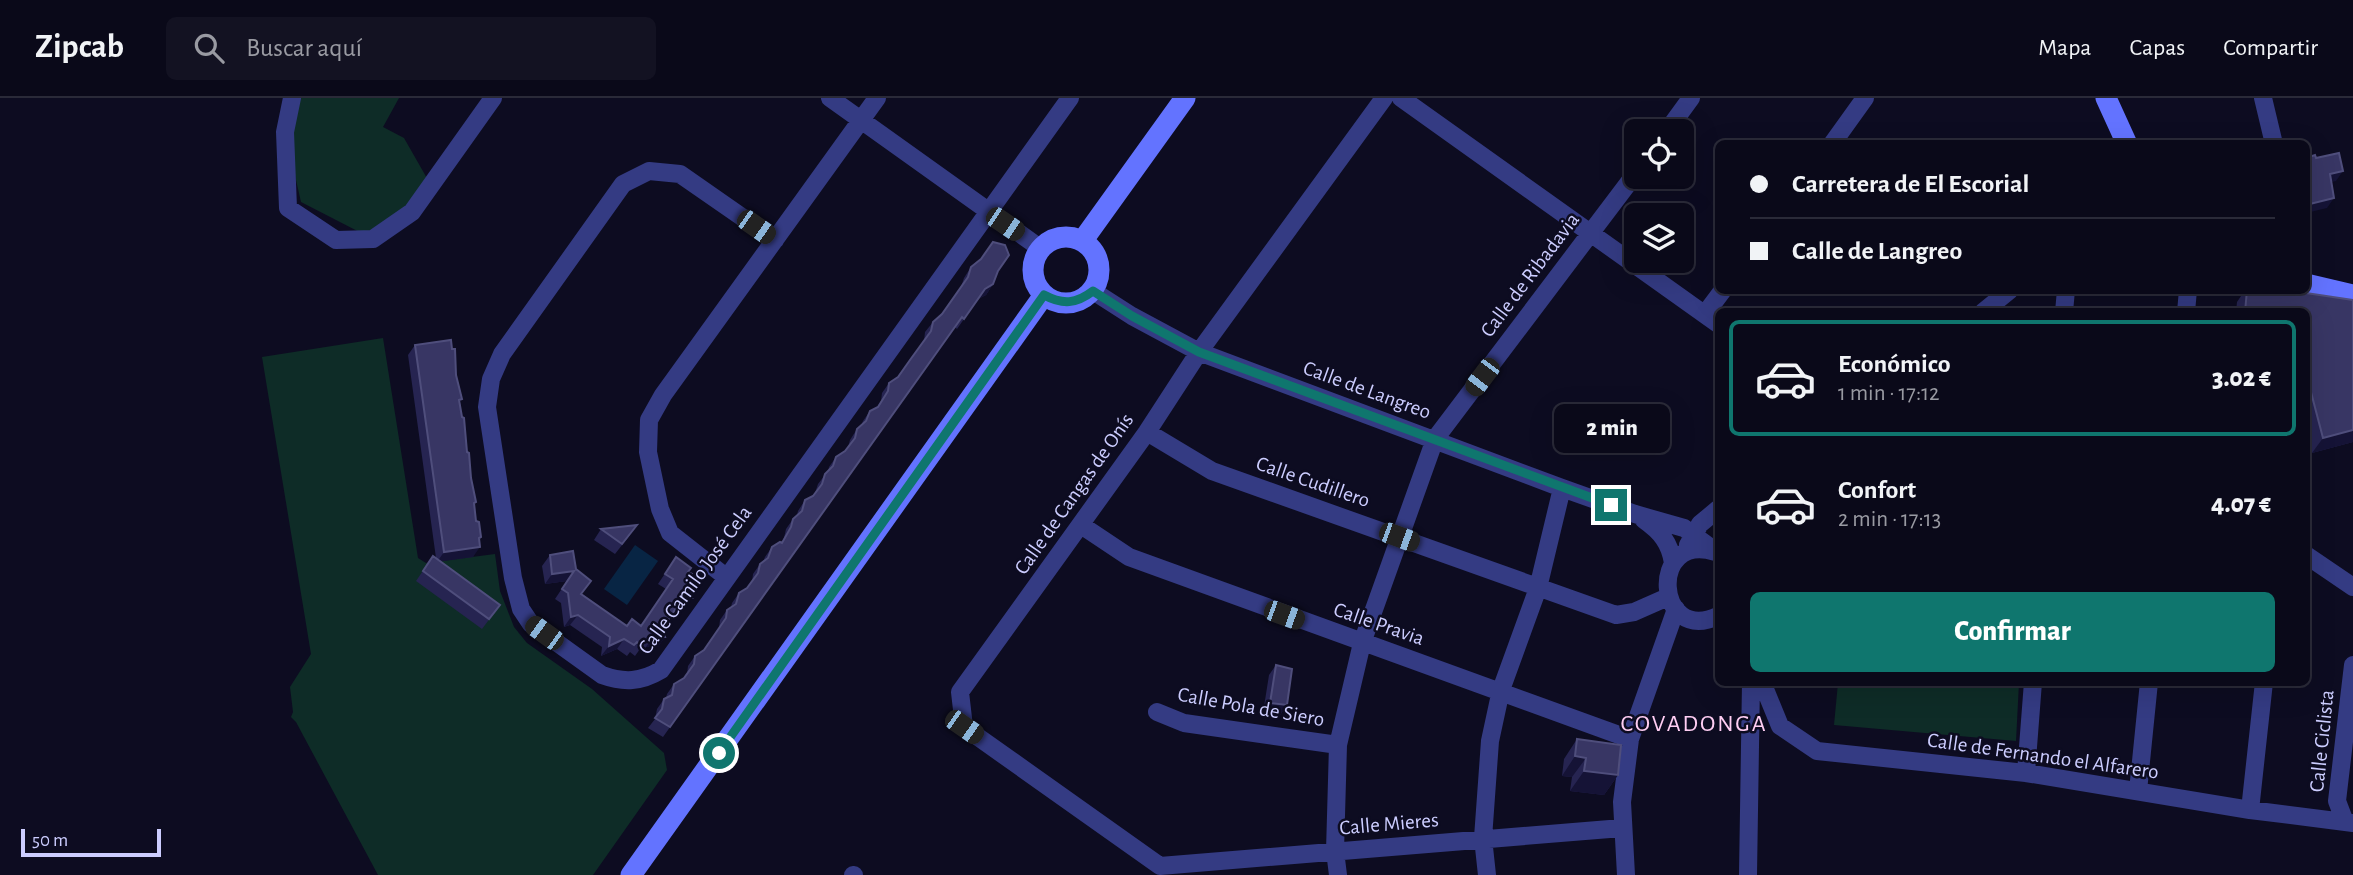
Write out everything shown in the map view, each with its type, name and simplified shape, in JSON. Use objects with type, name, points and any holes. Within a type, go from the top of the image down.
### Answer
[{"type":"street","points":[[292,98],[285,132],[288,208],[336,240],[373,239],[412,212],[493,98]]},
{"type":"street","points":[[830,98],[1040,248]]},
{"type":"street","points":[[726,577],[670,533],[660,509],[648,452],[649,420],[663,395],[877,98]]},
{"type":"street","name":"Calle Camilo José Cela","points":[[775,240],[680,174],[649,171],[623,184],[502,354],[491,379],[487,407],[513,578],[521,609],[531,624],[603,675],[623,681],[639,680],[661,670],[1070,98]]},
{"type":"street","points":[[1083,240],[1185,98]]},
{"type":"street","name":"Calle de Cangas de Onís","points":[[1160,866],[964,727],[960,691],[1147,432],[1199,352],[1384,98]]},
{"type":"street","points":[[1401,98],[1712,319]]},
{"type":"street","points":[[1676,119],[1691,98]]},
{"type":"street","points":[[1835,140],[1866,98]]},
{"type":"street","points":[[2106,98],[2126,140]]},
{"type":"street","points":[[2263,98],[2273,140]]},
{"type":"street","name":"Calle de Ribadavia","points":[[1338,875],[1335,851],[1338,745],[1362,643],[1435,439],[1624,189]]},
{"type":"street","points":[[1060,236],[1083,240],[1098,258],[1098,281],[1093,291],[1082,299],[1069,303],[1056,302],[1037,287],[1032,267],[1040,248],[1049,240],[1060,236]]},
{"type":"street","points":[[2310,285],[2353,295]]},
{"type":"street","name":"Calle de Langreo","points":[[1093,291],[1132,316],[1199,352],[1562,488],[1664,522]]},
{"type":"street","points":[[1988,308],[2005,294]]},
{"type":"street","points":[[631,875],[1044,295]]},
{"type":"street","name":"Calle Cudillero","points":[[1147,432],[1212,471],[1616,615],[1672,603]]},
{"type":"street","points":[[1487,875],[1483,838],[1490,741],[1501,690],[1538,588],[1562,488]]},
{"type":"street","points":[[1664,522],[1688,522],[1715,511]]},
{"type":"street","points":[[1715,512],[1700,524],[1667,574],[1666,586],[1672,603],[1692,619],[1715,620]]},
{"type":"street","points":[[1635,514],[1667,541],[1678,559]]},
{"type":"street","points":[[1664,522],[1684,528],[1715,551]]},
{"type":"street","name":"Calle Pravia","points":[[1081,524],[1129,557],[1630,739]]},
{"type":"street","points":[[1678,559],[1702,549],[1715,552]]},
{"type":"street","points":[[2310,559],[2353,587]]},
{"type":"street","points":[[1626,875],[1622,802],[1630,739],[1672,603]]},
{"type":"street","name":"Calle Ciclista","points":[[2349,822],[2337,801],[2353,664]]},
{"type":"street","points":[[1748,875],[1751,686]]},
{"type":"street","name":"Calle de Fernando el Alfarero","points":[[1764,686],[1780,726],[1817,751],[2026,773],[2250,810],[2349,822]]},
{"type":"street","points":[[2026,773],[2033,686]]},
{"type":"street","points":[[2138,791],[2148,686]]},
{"type":"street","points":[[2250,810],[2264,686]]},
{"type":"street","name":"Calle Pola de Siero","points":[[1157,712],[1184,723],[1338,745]]},
{"type":"street","name":"Calle Mieres","points":[[1160,866],[1622,828]]},
{"type":"green space","points":[[293,98],[399,98],[383,127],[404,138],[432,187],[373,239],[301,202],[285,132]]},
{"type":"green space","points":[[383,338],[418,558],[426,563],[495,554],[500,591],[514,627],[527,643],[592,689],[664,753],[667,770],[593,875],[378,875],[291,717],[293,712],[290,687],[311,654],[262,357]]},
{"type":"green space","points":[[1838,686],[2019,686],[2016,741],[1834,725]]},
{"type":"water","points":[[635,545],[658,561],[627,605],[604,589]]},
{"type":"building","points":[[2339,153],[2343,171],[2330,174],[2334,198],[2310,204],[2310,157],[2315,155],[2316,158]]},
{"type":"building","points":[[993,242],[1005,245],[1009,255],[993,284],[985,289],[964,319],[962,317],[670,727],[655,718],[662,709],[664,699],[672,695],[674,684],[684,678],[694,664],[695,656],[704,650],[726,618],[727,610],[736,604],[739,593],[747,588],[758,573],[760,564],[768,558],[772,547],[782,543],[793,519],[802,511],[805,500],[813,496],[822,484],[836,457],[845,451],[855,438],[857,429],[866,421],[870,411],[878,407],[888,391],[889,383],[898,377],[931,331],[933,322],[942,314],[968,277],[971,267],[981,259]]},
{"type":"building","points":[[2247,294],[2310,294],[2353,300],[2353,430],[2323,438],[2310,388],[2310,308],[2245,308]]},
{"type":"building","points":[[451,340],[452,349],[455,349],[456,375],[462,399],[459,400],[476,502],[476,521],[479,522],[481,537],[480,547],[444,552],[415,345]]},
{"type":"building","points":[[637,525],[622,544],[601,529]]},
{"type":"building","points":[[573,551],[576,569],[591,581],[581,594],[627,626],[632,619],[641,626],[673,579],[665,574],[676,557],[691,568],[688,572],[692,574],[688,581],[691,584],[688,590],[692,598],[683,598],[662,629],[665,637],[653,637],[650,641],[647,639],[642,646],[624,639],[609,646],[610,637],[578,615],[571,617],[568,593],[562,589],[574,571],[552,574],[550,555]]},
{"type":"building","points":[[433,556],[500,605],[489,619],[423,571]]},
{"type":"building","points":[[1276,665],[1292,669],[1287,705],[1270,703]]},
{"type":"building","points":[[1577,739],[1621,745],[1618,775],[1584,771],[1586,758],[1575,756]]},
{"type":"district","name":"COVADONGA","points":[[1694,724]]},
{"type":"route","points":[[719,753],[1044,295],[1056,302],[1069,303],[1082,299],[1093,291],[1132,316],[1199,352],[1611,505]]}]
